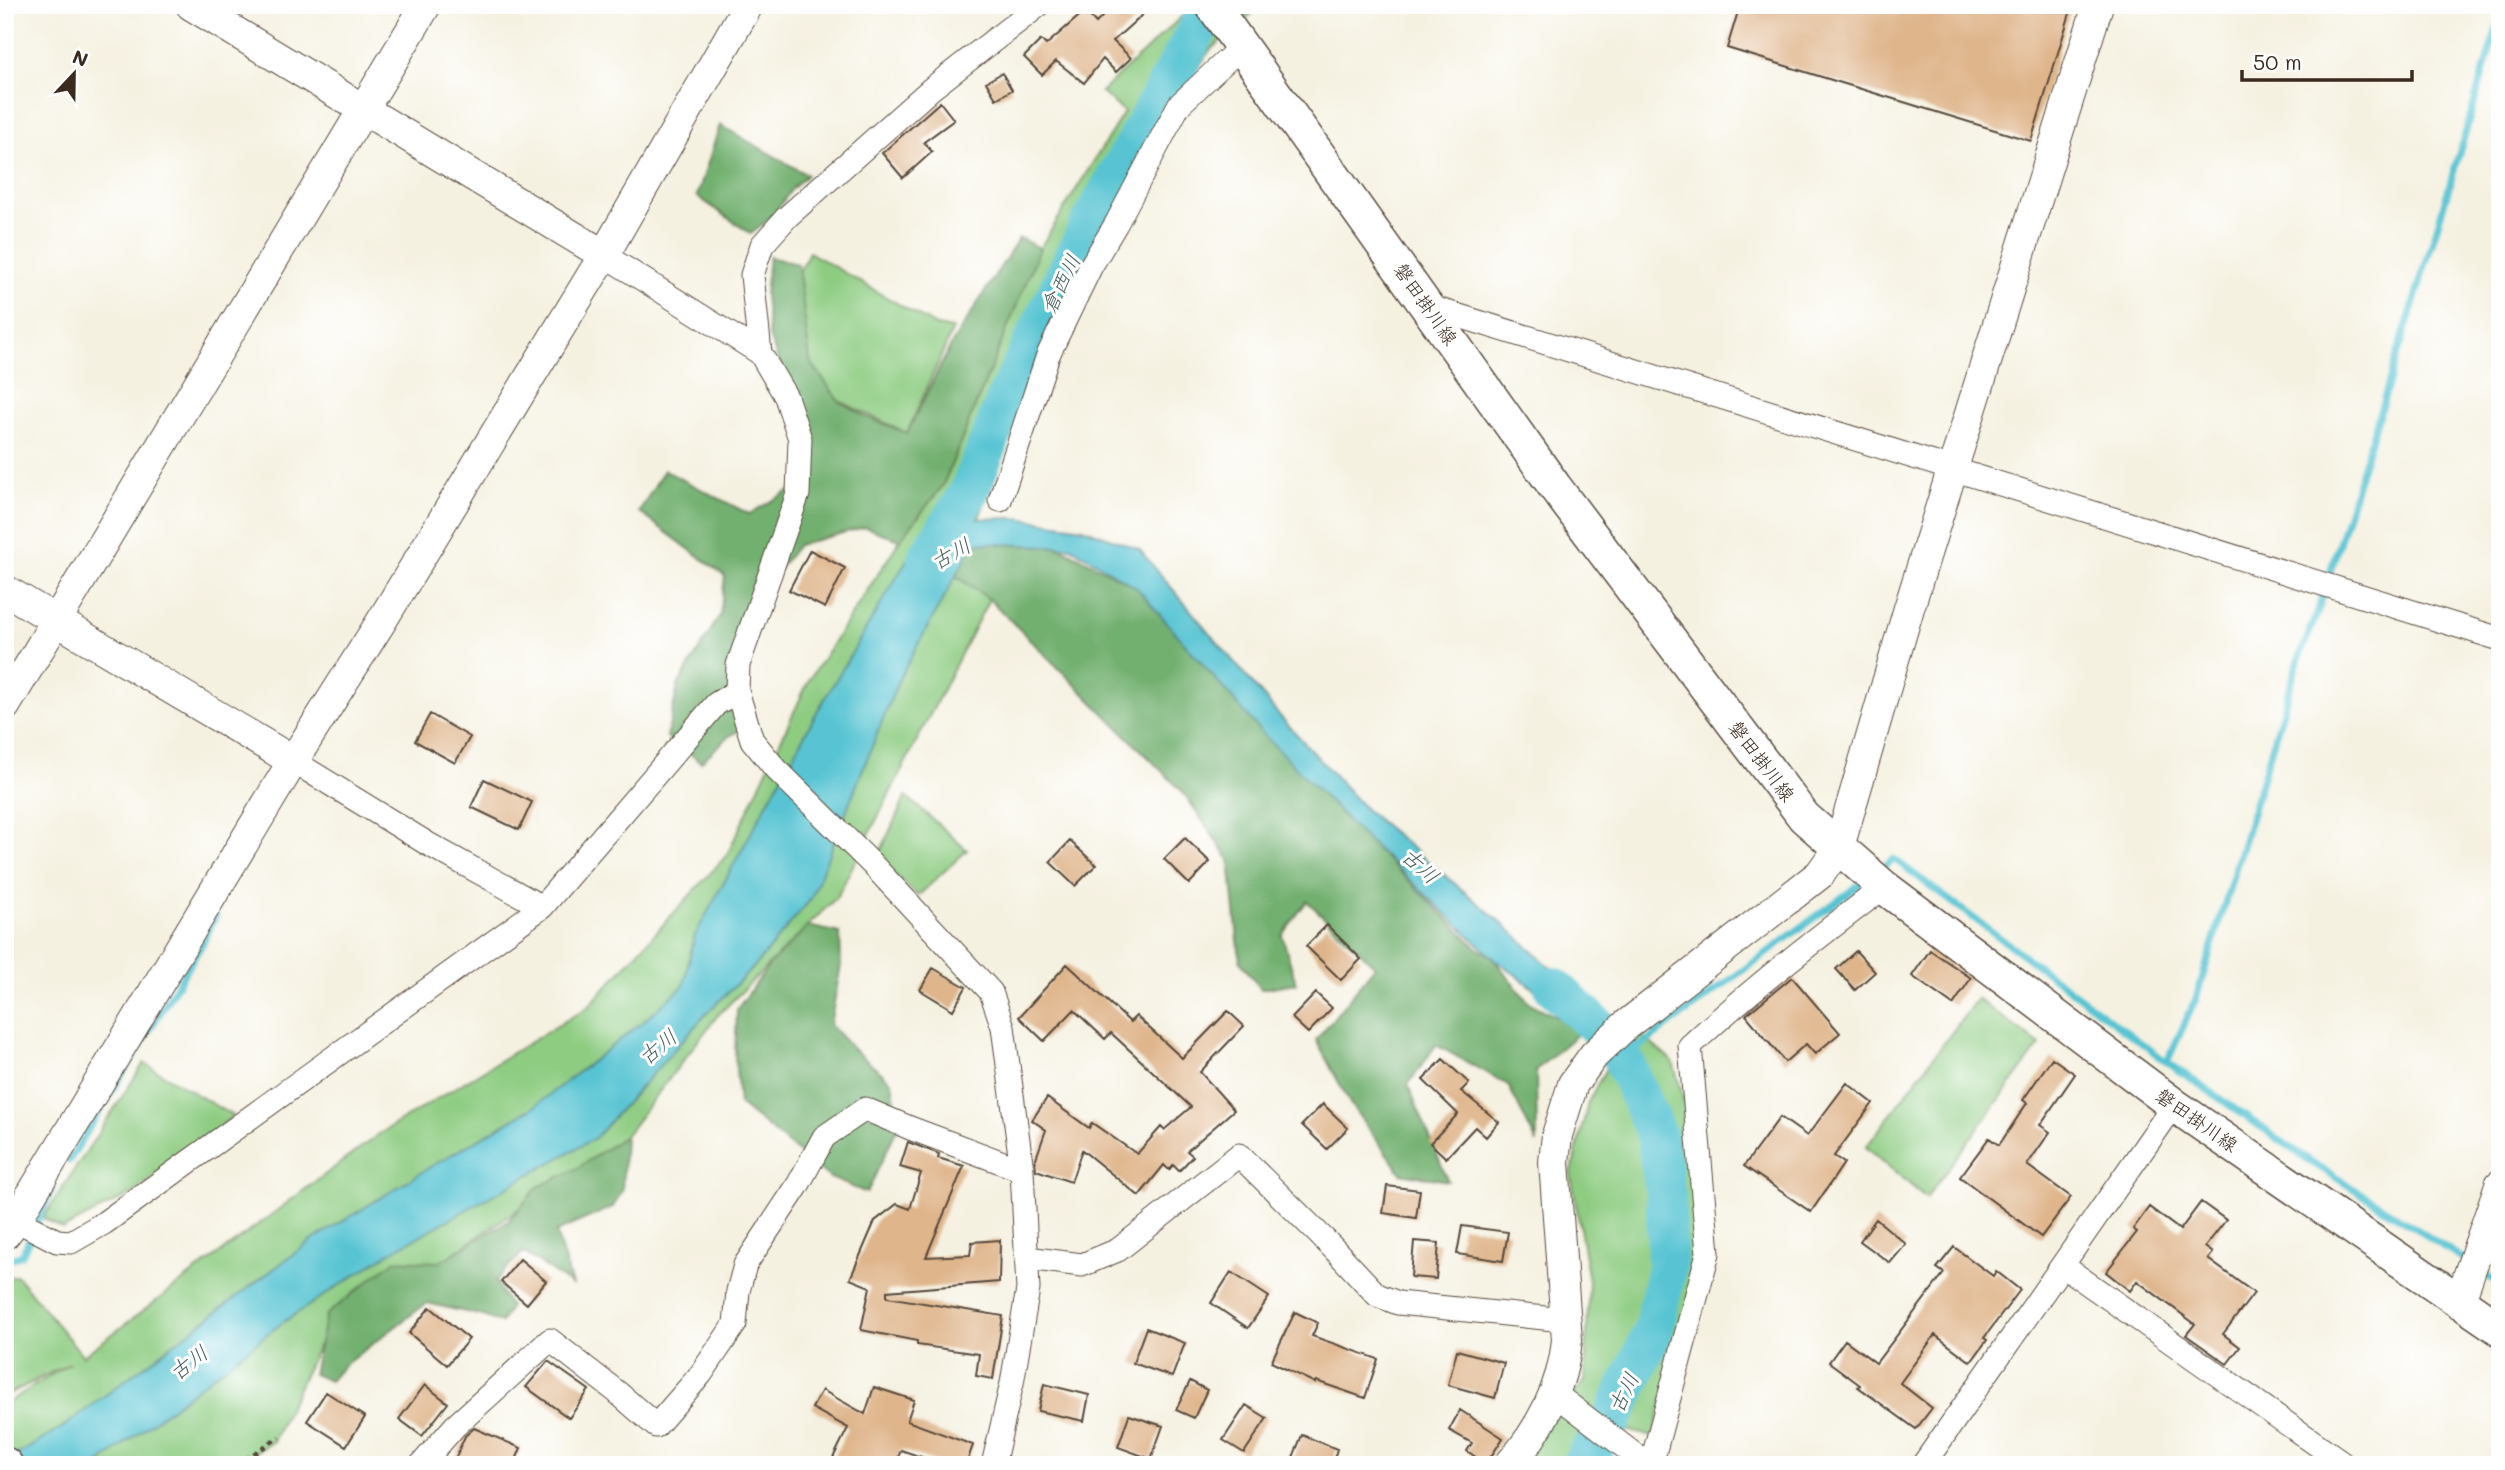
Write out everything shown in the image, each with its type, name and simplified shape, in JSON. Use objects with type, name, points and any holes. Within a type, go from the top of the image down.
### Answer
[{"type":"main road","name":"磐田掛川線","points":[[1212,5],[1555,487],[1804,817],[1884,887],[2174,1105],[2500,1329]]},
{"type":"street","points":[[191,5],[604,255],[760,353]]},
{"type":"street","points":[[5,706],[426,5]]},
{"type":"street","points":[[737,691],[716,704],[542,907],[104,1223],[71,1242],[57,1241],[11,1227],[604,255],[748,5]]},
{"type":"street","points":[[993,1465],[1012,1383],[1027,1289],[1021,1170],[1003,1027],[991,992],[872,864],[775,768],[752,740],[737,691],[738,665],[744,643],[798,494],[800,439],[786,397],[760,353],[752,275],[762,245],[787,218],[931,89],[1039,5]]},
{"type":"street","points":[[1509,1465],[1528,1443],[1560,1396],[1567,1340],[1554,1162],[1557,1135],[1573,1084],[1594,1055],[1626,1025],[1820,874],[1839,847],[1909,608],[2098,5]]},
{"type":"street","points":[[1000,500],[1048,355],[1091,266],[1179,105],[1241,46]]},
{"type":"street","points":[[1427,306],[2500,639]]},
{"type":"street","points":[[5,590],[428,844],[542,907]]},
{"type":"street","points":[[1560,1396],[1649,1465],[1709,1253],[1690,1046],[1794,955],[1884,887]]},
{"type":"street","points":[[1923,1465],[2174,1105]]},
{"type":"street","points":[[421,1465],[455,1426],[550,1340],[656,1426],[701,1374],[735,1324],[738,1291],[745,1265],[799,1185],[824,1137],[865,1109],[1021,1170]]},
{"type":"street","points":[[1027,1258],[1082,1265],[1118,1250],[1239,1155],[1377,1295],[1398,1303],[1564,1320]]},
{"type":"street","points":[[2459,1303],[2500,1185]]},
{"type":"street","points":[[2063,1266],[2346,1465]]},
{"type":"path","points":[[237,1465],[279,1437]]},
{"type":"green space","points":[[1194,5],[1262,5],[1210,50],[1160,126],[1008,444],[956,576],[989,599],[837,897],[718,1015],[625,1136],[318,1346],[273,1441],[236,1465],[5,1465],[5,1404],[70,1363],[5,1396],[5,1278],[17,1276],[83,1356],[379,1134],[588,1007],[727,855],[809,680],[900,540],[943,485],[1040,248],[1124,112],[1101,92]]},
{"type":"green space","points":[[720,125],[807,175],[792,189],[773,215],[751,234],[697,196]]},
{"type":"green space","points":[[1019,238],[1040,248],[943,485],[900,540],[865,527],[798,545],[765,587],[738,676],[741,730],[729,736],[701,762],[667,737],[678,685],[720,615],[725,576],[639,512],[664,470],[749,514],[815,476],[803,424],[769,337],[765,295],[769,257],[798,264],[810,361],[839,401],[867,417],[907,433],[951,345]]},
{"type":"green space","points":[[809,252],[936,326],[953,329],[907,433],[839,401],[810,361],[799,273]]},
{"type":"green space","points":[[974,543],[1060,547],[1150,594],[1332,805],[1477,948],[1491,956],[1528,1002],[1582,1030],[1536,1070],[1537,1143],[1508,1085],[1436,1045],[1408,1085],[1448,1181],[1401,1173],[1351,1105],[1316,1040],[1375,966],[1307,901],[1282,935],[1296,983],[1261,989],[1240,961],[1230,861],[1183,792],[989,599],[956,576]]},
{"type":"green space","points":[[906,796],[967,850],[918,896],[877,859]]},
{"type":"green space","points":[[808,926],[840,933],[841,965],[830,1025],[892,1082],[899,1124],[867,1193],[830,1178],[739,1104],[735,1057],[737,1009],[771,963]]},
{"type":"green space","points":[[1977,999],[2040,1045],[1926,1198],[1866,1147]]},
{"type":"green space","points":[[1641,1035],[1673,1062],[1701,1160],[1704,1243],[1653,1437],[1620,1428],[1592,1465],[1515,1465],[1585,1381],[1589,1281],[1571,1175],[1588,1102],[1608,1065]]},
{"type":"green space","points":[[144,1063],[233,1116],[133,1193],[63,1229],[43,1218]]},
{"type":"green space","points":[[625,1136],[622,1191],[613,1207],[556,1232],[572,1285],[523,1252],[495,1281],[510,1307],[501,1323],[427,1303],[343,1366],[330,1381],[313,1374],[326,1315],[375,1276],[396,1260],[439,1262],[508,1221],[538,1187],[576,1169]]},
{"type":"water","points":[[949,507],[968,519],[1017,518],[1083,528],[1139,549],[1278,714],[1365,809],[1502,923],[1605,1017],[1587,1029],[1491,956],[1358,831],[1262,733],[1137,588],[1071,547],[974,543],[899,679],[811,899],[754,967],[707,1013],[595,1138],[389,1253],[279,1325],[97,1465],[5,1465],[5,1462],[63,1427],[311,1241],[532,1108],[639,1025],[684,986],[694,937],[818,710],[914,548]]},
{"type":"building","points":[[1114,5],[1153,5],[1113,41],[1131,58],[1116,72],[1103,59],[1084,83],[1056,61],[1042,75],[1024,57],[1041,40],[1046,45],[1085,11],[1096,23]]},
{"type":"building","points":[[1740,5],[2054,5],[2071,10],[2031,141],[1727,48]]},
{"type":"building","points":[[1002,73],[1012,90],[996,99],[986,82]]},
{"type":"building","points":[[940,102],[954,120],[924,142],[932,152],[903,178],[882,153]]},
{"type":"building","points":[[810,550],[845,568],[825,608],[789,590]]},
{"type":"building","points":[[430,714],[470,737],[455,763],[415,741]]},
{"type":"building","points":[[484,779],[532,802],[519,830],[471,807]]},
{"type":"building","points":[[1185,838],[1210,862],[1189,884],[1164,859]]},
{"type":"building","points":[[1070,841],[1096,865],[1075,886],[1050,862]]},
{"type":"building","points":[[1327,925],[1361,959],[1341,980],[1306,946]]},
{"type":"building","points":[[1930,950],[1971,978],[1953,1005],[1912,976]]},
{"type":"building","points":[[1856,951],[1875,972],[1855,990],[1836,969]]},
{"type":"building","points":[[1067,964],[1130,1022],[1136,1016],[1182,1058],[1228,1011],[1244,1026],[1200,1072],[1234,1110],[1187,1151],[1193,1156],[1179,1171],[1173,1165],[1169,1170],[1164,1165],[1139,1196],[1082,1150],[1071,1182],[1036,1170],[1035,1161],[1046,1130],[1032,1120],[1047,1098],[1089,1128],[1092,1123],[1137,1154],[1161,1127],[1164,1130],[1191,1107],[1111,1033],[1105,1039],[1074,1010],[1044,1041],[1019,1017]]},
{"type":"building","points":[[933,968],[966,987],[953,1010],[920,990]]},
{"type":"building","points":[[1792,977],[1840,1033],[1815,1054],[1806,1044],[1785,1062],[1746,1015]]},
{"type":"building","points":[[1316,993],[1332,1008],[1308,1033],[1292,1018]]},
{"type":"building","points":[[2052,1058],[2075,1074],[2040,1125],[2050,1132],[2027,1165],[2071,1197],[2041,1237],[1960,1177],[1989,1138],[1999,1145],[2027,1103],[2023,1100]]},
{"type":"building","points":[[1443,1059],[1469,1083],[1461,1091],[1499,1122],[1486,1137],[1475,1127],[1446,1158],[1430,1143],[1458,1114],[1423,1080]]},
{"type":"building","points":[[1847,1083],[1873,1103],[1834,1156],[1844,1163],[1811,1212],[1744,1166],[1780,1117],[1807,1136]]},
{"type":"building","points":[[1323,1104],[1348,1128],[1327,1149],[1302,1125]]},
{"type":"building","points":[[908,1142],[939,1154],[938,1158],[964,1166],[926,1257],[970,1255],[972,1242],[1000,1240],[999,1282],[887,1291],[887,1297],[1003,1316],[993,1379],[976,1376],[979,1354],[917,1345],[917,1341],[861,1330],[870,1287],[850,1279],[875,1221],[897,1204],[910,1209],[921,1173],[900,1167]]},
{"type":"building","points":[[1387,1186],[1420,1190],[1416,1218],[1383,1213]]},
{"type":"building","points":[[2201,1202],[2226,1220],[2205,1247],[2213,1253],[2208,1259],[2254,1293],[2223,1334],[2240,1347],[2227,1364],[2186,1335],[2195,1324],[2137,1281],[2130,1291],[2106,1272],[2137,1232],[2133,1229],[2149,1207],[2180,1230]]},
{"type":"building","points":[[1876,1219],[1906,1244],[1890,1263],[1860,1241]]},
{"type":"building","points":[[1462,1226],[1508,1232],[1503,1261],[1457,1254]]},
{"type":"building","points":[[1414,1241],[1439,1243],[1436,1279],[1411,1277]]},
{"type":"building","points":[[1954,1247],[1993,1276],[1996,1271],[2020,1290],[1984,1338],[1987,1340],[1971,1362],[1935,1335],[1900,1383],[1932,1408],[1916,1429],[1858,1387],[1860,1385],[1829,1362],[1845,1340],[1876,1363],[1944,1273],[1937,1268]]},
{"type":"building","points":[[520,1259],[546,1281],[527,1304],[501,1282]]},
{"type":"building","points":[[1231,1272],[1269,1297],[1248,1328],[1211,1303]]},
{"type":"building","points":[[430,1307],[469,1339],[447,1365],[409,1333]]},
{"type":"building","points":[[1295,1312],[1318,1323],[1312,1336],[1378,1359],[1365,1398],[1316,1381],[1315,1383],[1271,1362]]},
{"type":"building","points":[[1146,1328],[1185,1343],[1172,1377],[1133,1363]]},
{"type":"building","points":[[1457,1350],[1504,1363],[1495,1398],[1448,1385]]},
{"type":"building","points":[[548,1361],[589,1390],[569,1418],[526,1387]]},
{"type":"building","points":[[1190,1381],[1207,1390],[1194,1418],[1176,1410]]},
{"type":"building","points":[[1044,1384],[1089,1395],[1084,1421],[1038,1411]]},
{"type":"building","points":[[425,1385],[448,1403],[422,1436],[399,1419]]},
{"type":"building","points":[[874,1387],[914,1400],[907,1421],[973,1445],[966,1465],[945,1465],[901,1450],[895,1465],[848,1465],[833,1458],[848,1428],[812,1408],[822,1390],[865,1414]]},
{"type":"building","points":[[326,1392],[365,1417],[346,1446],[307,1421]]},
{"type":"building","points":[[1246,1405],[1267,1418],[1244,1453],[1223,1440]]},
{"type":"building","points":[[1460,1410],[1503,1438],[1486,1464],[1467,1451],[1472,1443],[1449,1430]]},
{"type":"building","points":[[1129,1415],[1163,1426],[1151,1459],[1118,1447]]},
{"type":"building","points":[[474,1428],[521,1448],[514,1465],[468,1465],[455,1459],[465,1436]]},
{"type":"building","points":[[1302,1435],[1337,1449],[1332,1465],[1290,1465]]},
{"type":"waterway","name":"倉西川","points":[[927,559],[967,496],[1008,395],[1087,230],[1206,14],[1218,5]]},
{"type":"waterway","points":[[2167,1062],[2196,999],[2298,661],[2317,614],[2500,17]]},
{"type":"waterway","points":[[1879,870],[1894,859],[2167,1062],[2310,1161],[2465,1260]]},
{"type":"waterway","points":[[1623,1059],[1864,881]]},
{"type":"waterway","points":[[69,1161],[203,943],[216,916]]},
{"type":"waterway","name":"古川","points":[[1554,987],[1613,1041],[1623,1059],[1656,1134],[1666,1197],[1667,1267],[1653,1332],[1614,1416],[1581,1465]]},
{"type":"waterway","points":[[5,1261],[22,1255],[52,1189]]},
{"type":"waterway","points":[[2478,1269],[2500,1285]]}]
